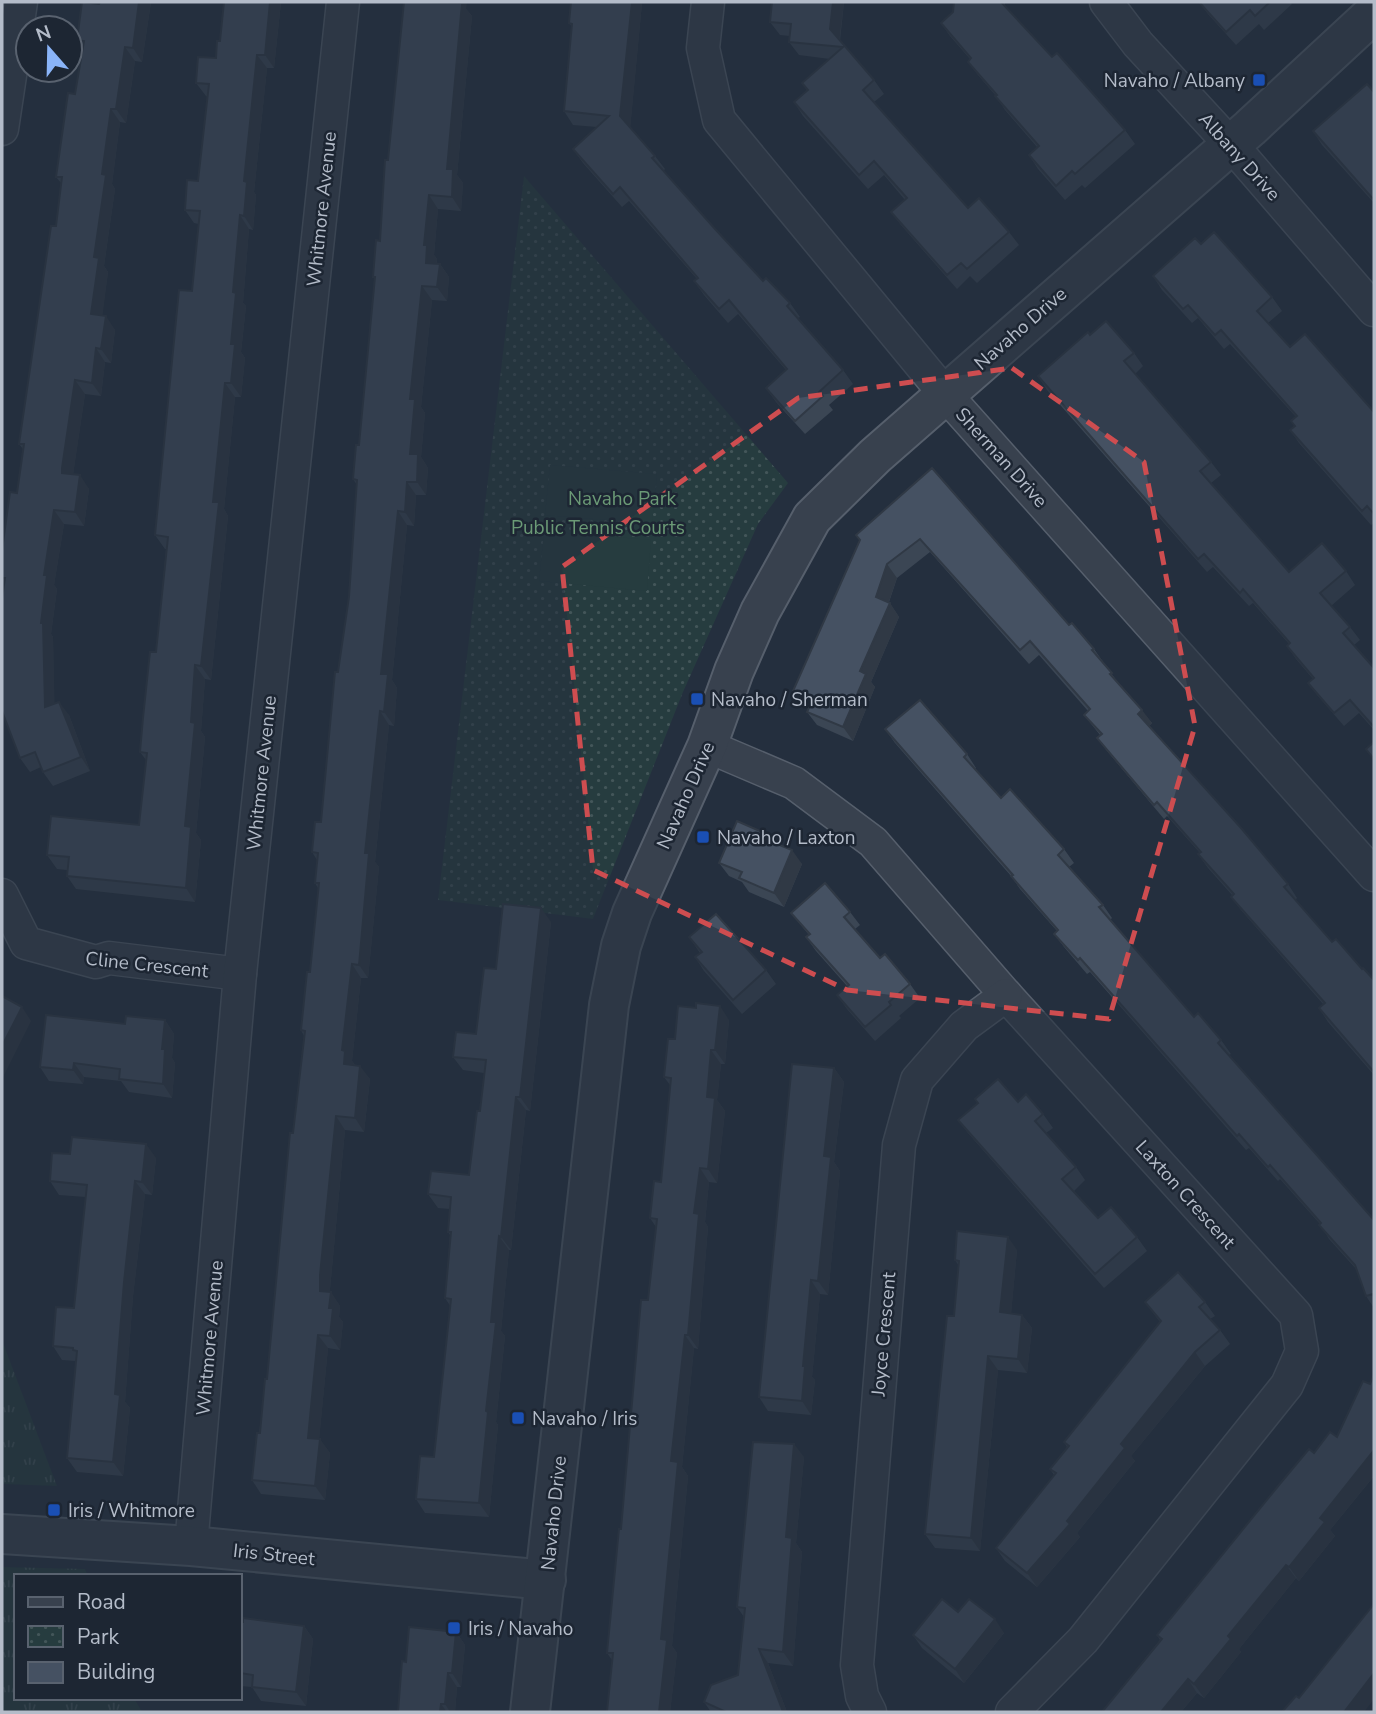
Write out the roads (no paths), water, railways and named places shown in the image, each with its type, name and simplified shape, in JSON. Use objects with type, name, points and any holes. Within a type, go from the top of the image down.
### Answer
[{"type":"street","points":[[2,129],[21,2]]},
{"type":"street","name":"Whitmore Avenue","points":[[191,1546],[240,974],[343,2]]},
{"type":"street","name":"Sherman Drive","points":[[708,2],[703,48],[719,120],[945,394],[1374,875]]},
{"type":"street","name":"Albany Drive","points":[[1106,2],[1138,44],[1374,310]]},
{"type":"street","name":"Navaho Drive","points":[[530,1712],[610,1005],[621,946],[632,913],[708,746],[734,671],[760,612],[812,518],[875,456],[1230,145],[1374,13]]},
{"type":"street","name":"Laxton Crescent","points":[[708,746],[794,783],[873,842],[1006,995],[1296,1315],[1301,1351],[1287,1385],[1083,1640],[1012,1712]]},
{"type":"street","name":"Cline Crescent","points":[[2,895],[26,943],[96,962],[108,958],[240,974]]},
{"type":"street","name":"Joyce Crescent","points":[[870,1712],[862,1696],[857,1665],[899,1144],[917,1080],[964,1026],[1006,995]]},
{"type":"street","name":"Iris Street","points":[[2,1534],[191,1546],[546,1580]]},
{"type":"place","name":"Navaho / Albany","points":[[1259,80]]},
{"type":"place","name":"Navaho / Sherman","points":[[697,699]]},
{"type":"place","name":"Navaho / Laxton","points":[[703,837]]},
{"type":"place","name":"Navaho / Iris","points":[[518,1418]]},
{"type":"place","name":"Iris / Whitmore","points":[[54,1510]]},
{"type":"place","name":"Iris / Navaho","points":[[454,1628]]},
{"type":"park label","name":"Navaho Park","points":[[622,498]]},
{"type":"park label","name":"Public Tennis Courts","points":[[598,527]]}]
